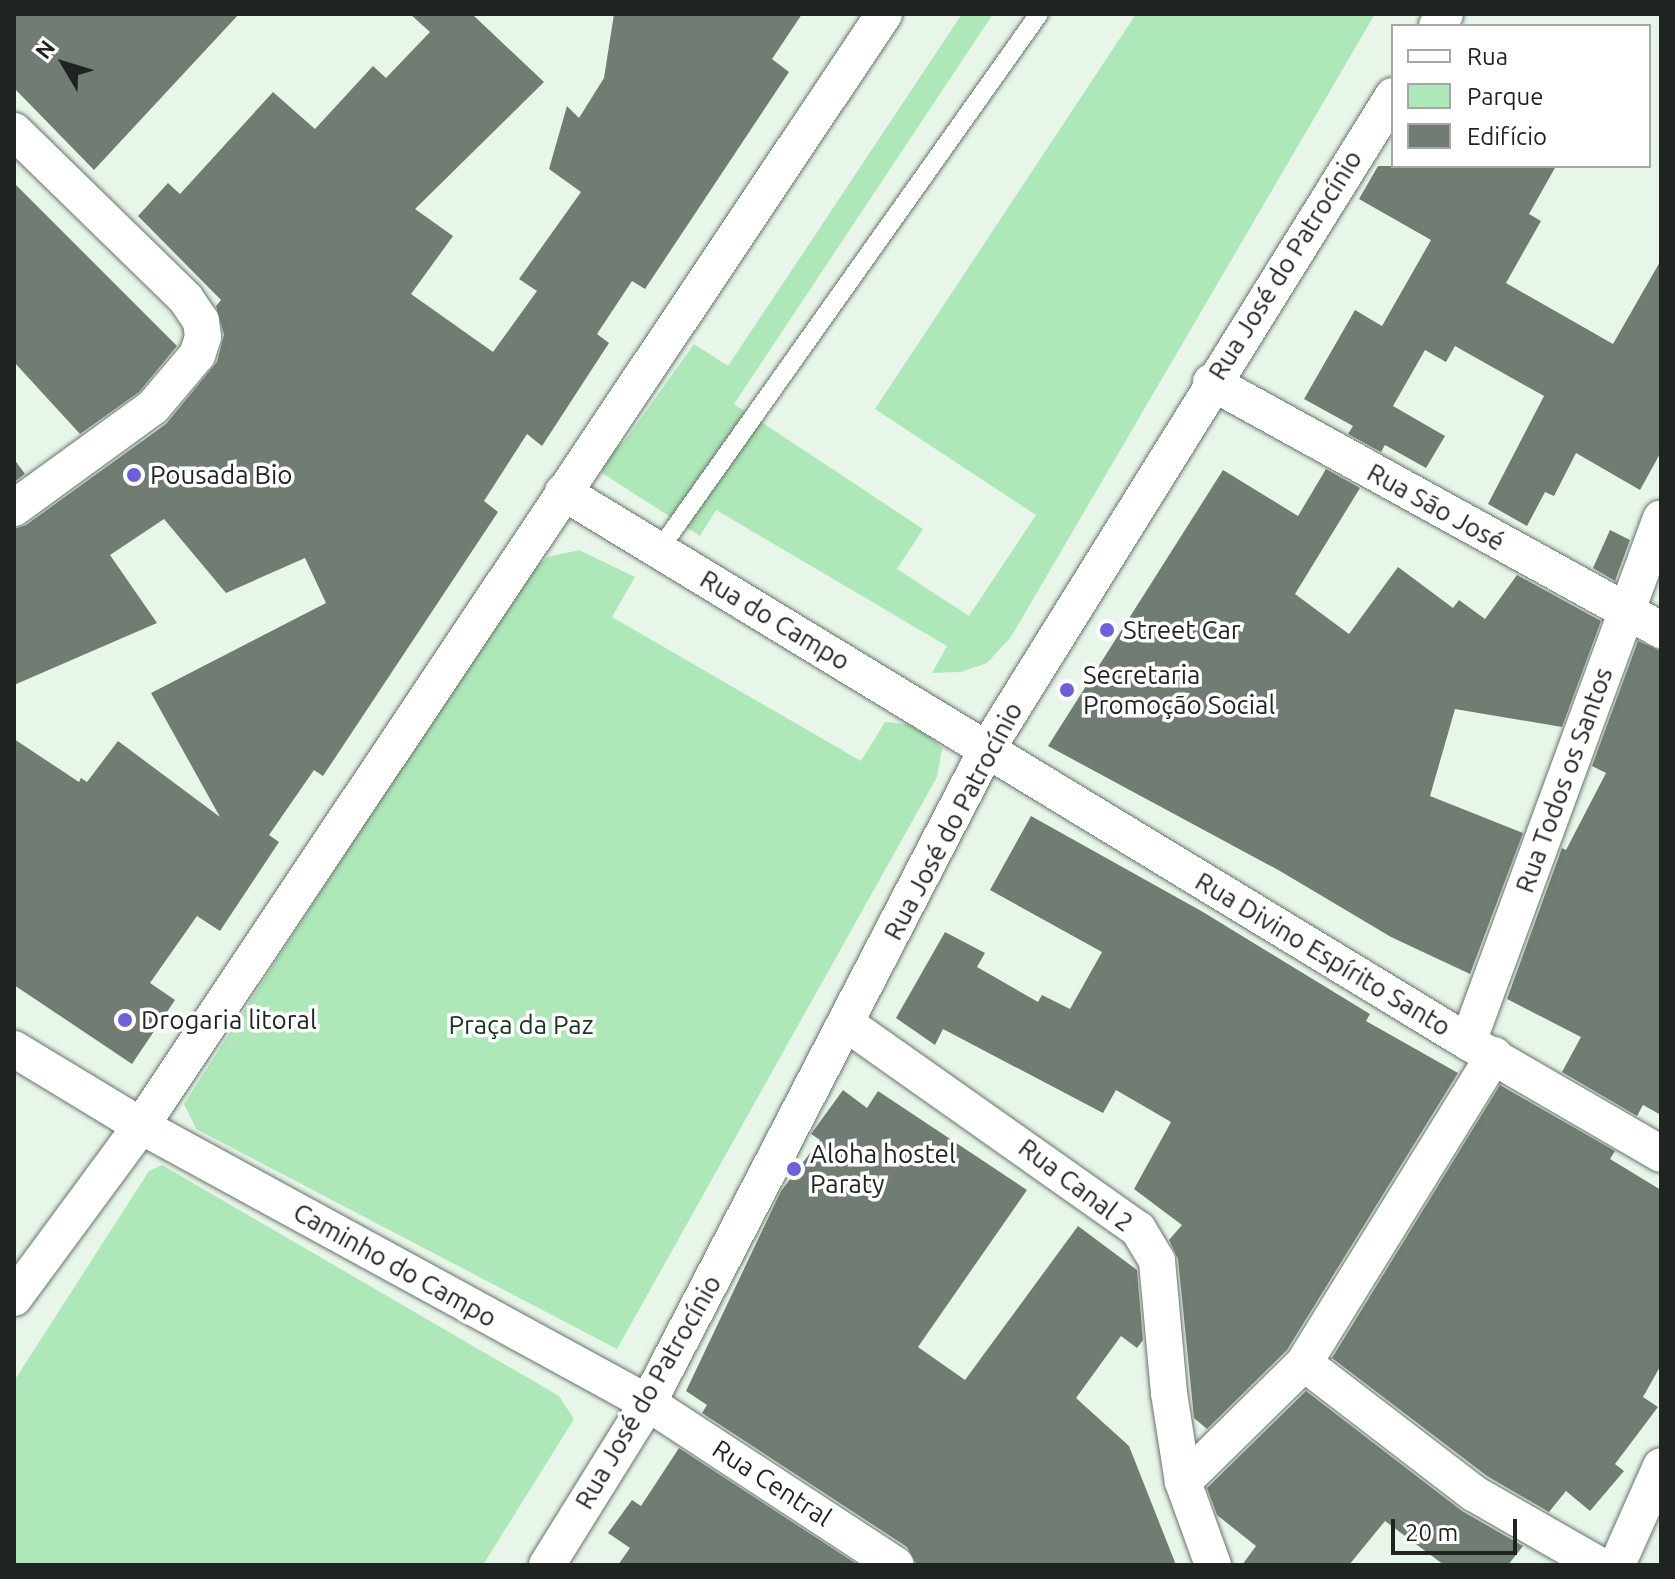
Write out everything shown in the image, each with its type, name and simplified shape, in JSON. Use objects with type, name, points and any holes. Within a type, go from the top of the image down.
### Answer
[{"type":"street","points":[[14,1298],[141,1126],[884,14]]},
{"type":"street","name":"Rua José do Patrocínio","points":[[547,1565],[648,1403],[987,749],[1211,382],[1391,99]]},
{"type":"street","points":[[14,131],[186,299],[201,321],[203,337],[180,377],[153,407],[14,508]]},
{"type":"street","name":"Rua São José","points":[[1211,382],[1661,630]]},
{"type":"street","name":"Rua do Campo","points":[[563,492],[987,749]]},
{"type":"street","name":"Rua Todos os Santos","points":[[1183,1482],[1304,1363],[1481,1049],[1626,612],[1661,518]]},
{"type":"street","name":"Rua Divino Espírito Santo","points":[[987,749],[1481,1049],[1661,1154]]},
{"type":"street","name":"Rua Canal 2","points":[[847,1024],[1138,1229],[1157,1261],[1163,1288],[1169,1393],[1183,1482],[1213,1565]]},
{"type":"street","name":"Caminho do Campo","points":[[14,1049],[141,1126],[648,1403]]},
{"type":"street","points":[[1304,1363],[1475,1494],[1599,1565]]},
{"type":"street","name":"Rua Central","points":[[648,1403],[896,1565]]},
{"type":"street","points":[[1617,1565],[1661,1466]]},
{"type":"lane","points":[[659,550],[1039,14]]},
{"type":"green space","points":[[962,14],[993,14],[734,404],[923,529],[897,569],[969,616],[1036,515],[875,409],[1136,14],[1375,14],[1011,637],[987,663],[961,672],[932,673],[947,646],[716,510],[700,536],[602,473],[603,456],[624,442],[694,344],[728,366]]},
{"type":"green space","name":"Praça da Paz","points":[[579,550],[635,577],[612,617],[861,761],[885,722],[917,725],[942,748],[937,777],[617,1349],[196,1129],[184,1104],[522,579],[548,557]]},
{"type":"green space","points":[[162,1165],[559,1396],[574,1419],[483,1565],[14,1565],[14,1381],[149,1171]]},
{"type":"building","points":[[14,14],[239,14],[94,170],[14,88]]},
{"type":"building","points":[[410,14],[472,14],[544,82],[415,209],[453,236],[411,294],[493,352],[537,291],[519,279],[581,192],[549,169],[567,106],[579,118],[604,78],[614,14],[802,14],[772,59],[789,72],[645,289],[632,281],[597,334],[609,343],[542,446],[527,434],[484,501],[498,512],[323,776],[314,770],[269,835],[279,842],[220,931],[197,916],[150,983],[175,1000],[132,1064],[14,985],[14,739],[79,782],[81,778],[87,782],[118,741],[220,817],[151,693],[326,603],[305,558],[226,593],[164,519],[110,555],[157,623],[14,685],[14,529],[26,525],[166,424],[217,362],[224,335],[216,306],[221,300],[138,216],[168,183],[180,194],[273,92],[315,129],[373,66],[386,78],[430,32]]},
{"type":"building","points":[[1378,166],[1555,168],[1529,214],[1541,221],[1506,283],[1613,344],[1661,260],[1661,452],[1640,490],[1576,453],[1554,496],[1545,492],[1527,526],[1488,504],[1544,396],[1455,346],[1446,362],[1425,350],[1393,406],[1445,436],[1426,468],[1385,445],[1381,452],[1348,434],[1353,426],[1304,399],[1355,310],[1382,326],[1431,240],[1359,199]]},
{"type":"building","points":[[14,183],[177,346],[139,392],[80,434],[14,362]]},
{"type":"building","points":[[14,459],[25,474],[14,482]]},
{"type":"building","points":[[1326,469],[1360,488],[1295,594],[1349,634],[1398,567],[1453,608],[1459,600],[1485,619],[1517,575],[1601,621],[1562,727],[1455,709],[1430,796],[1523,833],[1470,974],[1391,937],[1280,871],[1048,746],[1223,470],[1298,516]]},
{"type":"building","points":[[1610,530],[1630,540],[1615,581],[1593,568]]},
{"type":"building","points":[[1638,641],[1661,651],[1661,1115],[1643,1105],[1637,1116],[1562,1072],[1581,1037],[1507,999],[1562,848],[1566,850],[1606,773],[1592,766]]},
{"type":"building","points":[[1031,816],[1203,912],[1370,1014],[1366,1021],[1458,1073],[1287,1350],[1207,1429],[1194,1418],[1178,1259],[1169,1240],[1182,1225],[1134,1189],[1171,1122],[1116,1090],[1103,1113],[943,1029],[935,1045],[896,1018],[945,932],[985,953],[977,967],[1038,1002],[1042,995],[1070,1009],[1102,952],[990,890]]},
{"type":"building","points":[[1500,1085],[1615,1151],[1610,1159],[1661,1190],[1661,1365],[1643,1397],[1658,1407],[1615,1464],[1624,1471],[1590,1511],[1566,1491],[1549,1512],[1487,1476],[1332,1358]]},
{"type":"building","points":[[843,1090],[867,1108],[878,1091],[1027,1190],[918,1347],[965,1380],[1078,1226],[1137,1270],[1143,1340],[1137,1348],[1121,1336],[1076,1398],[1129,1446],[1176,1565],[917,1565],[907,1547],[702,1413],[707,1405],[686,1391],[781,1191],[820,1140],[811,1134]]},
{"type":"building","points":[[1306,1391],[1462,1511],[1523,1546],[1508,1565],[1444,1565],[1385,1521],[1349,1565],[1242,1565],[1256,1546],[1217,1515],[1207,1488]]},
{"type":"building","points":[[679,1448],[858,1565],[618,1565],[630,1548],[608,1533],[632,1500],[641,1506]]},
{"type":"place","name":"Pousada Bio","points":[[134,475]]},
{"type":"place","name":"Street Car","points":[[1107,630]]},
{"type":"place","name":"Secretaria Promoção Social","points":[[1067,690]]},
{"type":"place","name":"Drogaria litoral","points":[[125,1020]]},
{"type":"place","name":"Aloha hostel Paraty","points":[[794,1169]]}]
